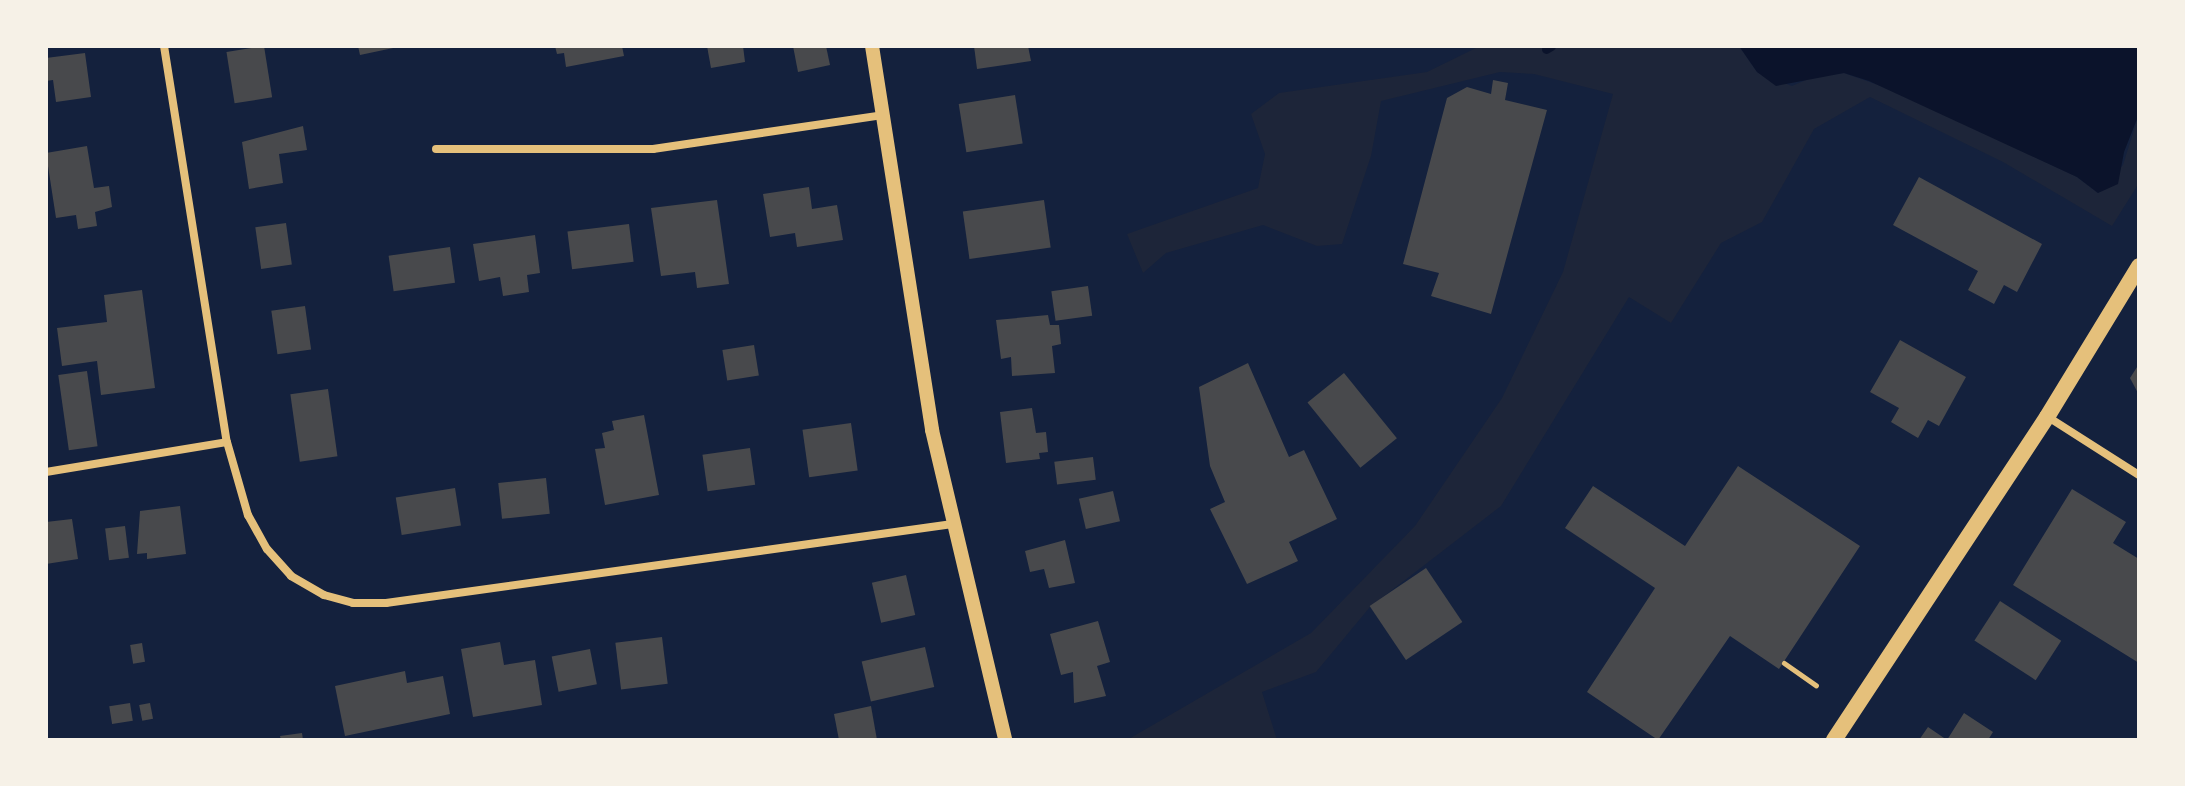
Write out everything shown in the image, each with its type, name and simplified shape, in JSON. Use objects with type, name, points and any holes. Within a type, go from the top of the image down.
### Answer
[{"type":"main road","points":[[1834,740],[2047,417],[2139,266]]},
{"type":"street","points":[[164,46],[227,442],[248,515],[267,549],[291,576],[324,595],[353,603],[386,603],[953,524]]},
{"type":"street","points":[[872,46],[932,430],[1005,740]]},
{"type":"street","points":[[436,149],[653,149],[883,115]]},
{"type":"street","points":[[2047,417],[2139,475]]},
{"type":"street","points":[[46,472],[227,442]]},
{"type":"path","points":[[1784,663],[1816,685]]},
{"type":"shaded area","points":[[1480,46],[1739,46],[1757,72],[1792,86],[1815,76],[1844,73],[1904,94],[2077,177],[2098,193],[2123,165],[2139,114],[2139,183],[2112,226],[2003,162],[1870,97],[1814,129],[1762,222],[1721,243],[1671,323],[1629,297],[1501,506],[1370,607],[1316,672],[1262,692],[1277,740],[1127,740],[1311,633],[1415,526],[1502,398],[1563,272],[1613,94],[1534,74],[1500,72],[1381,101],[1371,156],[1342,244],[1317,246],[1263,225],[1166,253],[1143,273],[1127,234],[1258,188],[1265,154],[1251,114],[1279,93],[1427,72]]},
{"type":"shaded area","points":[[1739,46],[2139,46],[2139,114],[2124,152],[2118,184],[2098,193],[2077,177],[1869,81],[1844,73],[1776,86],[1757,72]]},
{"type":"building","points":[[264,46],[272,97],[235,103],[226,52]]},
{"type":"building","points":[[358,46],[398,46],[398,47],[360,55]]},
{"type":"building","points":[[555,46],[622,46],[624,56],[566,67],[564,53],[557,54]]},
{"type":"building","points":[[707,46],[743,46],[745,62],[711,68]]},
{"type":"building","points":[[793,46],[826,46],[830,65],[798,72]]},
{"type":"building","points":[[974,46],[1028,46],[1031,61],[977,69]]},
{"type":"building","points":[[85,53],[91,97],[56,102],[53,80],[46,81],[46,58]]},
{"type":"building","points":[[1493,80],[1508,83],[1505,100],[1547,110],[1491,314],[1431,296],[1439,273],[1403,264],[1447,98],[1467,87],[1491,94]]},
{"type":"building","points":[[1015,95],[1023,143],[966,152],[959,104]]},
{"type":"building","points":[[303,126],[307,150],[279,154],[283,183],[249,189],[242,142]]},
{"type":"building","points":[[87,146],[94,188],[109,186],[112,207],[95,212],[97,226],[78,229],[76,215],[56,218],[46,153]]},
{"type":"building","points":[[1919,177],[2042,244],[2017,292],[2004,285],[1994,304],[1968,290],[1978,271],[1893,225]]},
{"type":"building","points":[[809,187],[812,209],[837,205],[843,240],[797,247],[795,233],[770,237],[763,194]]},
{"type":"building","points":[[717,200],[729,284],[697,288],[695,272],[661,276],[651,208]]},
{"type":"building","points":[[1044,200],[1051,248],[969,259],[963,211]]},
{"type":"building","points":[[286,223],[292,265],[261,269],[255,227]]},
{"type":"building","points":[[629,224],[634,262],[572,269],[567,232]]},
{"type":"building","points":[[535,235],[540,273],[527,275],[529,292],[503,296],[500,277],[479,281],[473,244]]},
{"type":"building","points":[[450,247],[455,283],[394,291],[389,256]]},
{"type":"building","points":[[1088,286],[1092,316],[1056,321],[1051,291]]},
{"type":"building","points":[[142,290],[155,388],[101,395],[97,361],[62,366],[57,328],[107,322],[104,295]]},
{"type":"building","points":[[305,306],[311,350],[277,354],[271,311]]},
{"type":"building","points":[[1048,315],[1050,325],[1059,325],[1061,344],[1052,346],[1055,373],[1012,376],[1011,357],[1001,359],[996,320]]},
{"type":"building","points":[[1900,340],[1966,377],[1939,426],[1928,420],[1918,438],[1891,422],[1899,408],[1870,392]]},
{"type":"building","points":[[754,345],[759,376],[727,381],[722,350]]},
{"type":"building","points":[[1248,363],[1289,457],[1304,450],[1337,519],[1289,542],[1298,561],[1247,584],[1210,509],[1225,502],[1210,466],[1199,387]]},
{"type":"building","points":[[2139,364],[2139,395],[2130,378]]},
{"type":"building","points":[[87,371],[98,446],[69,450],[58,375]]},
{"type":"building","points":[[1344,373],[1397,438],[1360,468],[1307,403]]},
{"type":"building","points":[[328,389],[337,456],[300,462],[290,394]]},
{"type":"building","points":[[1032,408],[1036,433],[1046,432],[1048,452],[1039,453],[1040,459],[1006,463],[1000,412]]},
{"type":"building","points":[[644,415],[659,495],[605,505],[595,449],[605,448],[602,433],[614,430],[612,421]]},
{"type":"building","points":[[851,423],[858,471],[809,477],[802,430]]},
{"type":"building","points":[[750,448],[755,485],[708,491],[702,455]]},
{"type":"building","points":[[1093,457],[1096,480],[1057,485],[1054,462]]},
{"type":"building","points":[[1738,466],[1860,546],[1779,669],[1730,636],[1658,740],[1587,692],[1655,588],[1565,528],[1593,486],[1685,546]]},
{"type":"building","points":[[546,478],[550,514],[502,519],[498,483]]},
{"type":"building","points":[[455,488],[461,526],[402,535],[396,497]]},
{"type":"building","points":[[2072,489],[2126,522],[2113,543],[2139,559],[2139,663],[2013,585]]},
{"type":"building","points":[[1113,491],[1120,521],[1086,529],[1079,499]]},
{"type":"building","points":[[180,506],[186,554],[147,559],[147,553],[137,554],[140,511]]},
{"type":"building","points":[[72,519],[78,559],[46,564],[46,522]]},
{"type":"building","points":[[125,526],[129,558],[109,560],[105,528]]},
{"type":"building","points":[[1065,540],[1075,583],[1049,588],[1044,569],[1030,572],[1025,551]]},
{"type":"building","points":[[1426,568],[1462,622],[1406,660],[1370,606]]},
{"type":"building","points":[[906,575],[915,615],[881,623],[872,583]]},
{"type":"building","points":[[2000,601],[2061,641],[2036,680],[1974,640]]},
{"type":"building","points":[[1098,621],[1110,662],[1097,666],[1106,696],[1074,703],[1073,672],[1061,675],[1050,634]]},
{"type":"building","points":[[662,637],[668,684],[621,689],[615,643]]},
{"type":"building","points":[[500,642],[504,665],[535,660],[542,705],[473,717],[461,649]]},
{"type":"building","points":[[142,643],[145,662],[133,664],[130,645]]},
{"type":"building","points":[[925,647],[934,687],[871,702],[862,662]]},
{"type":"building","points":[[590,649],[597,684],[559,692],[552,656]]},
{"type":"building","points":[[405,671],[407,683],[443,676],[450,714],[345,736],[335,686]]},
{"type":"building","points":[[130,703],[133,721],[112,724],[109,706]]},
{"type":"building","points":[[150,703],[153,719],[142,721],[139,705]]},
{"type":"building","points":[[871,706],[877,740],[839,740],[834,714]]},
{"type":"building","points":[[1964,713],[1993,732],[1988,740],[1947,740]]},
{"type":"building","points":[[1928,727],[1947,740],[1919,740]]},
{"type":"building","points":[[302,733],[303,740],[281,740],[280,736]]},
{"type":"waterway","points":[[1546,49],[1551,46]]}]
